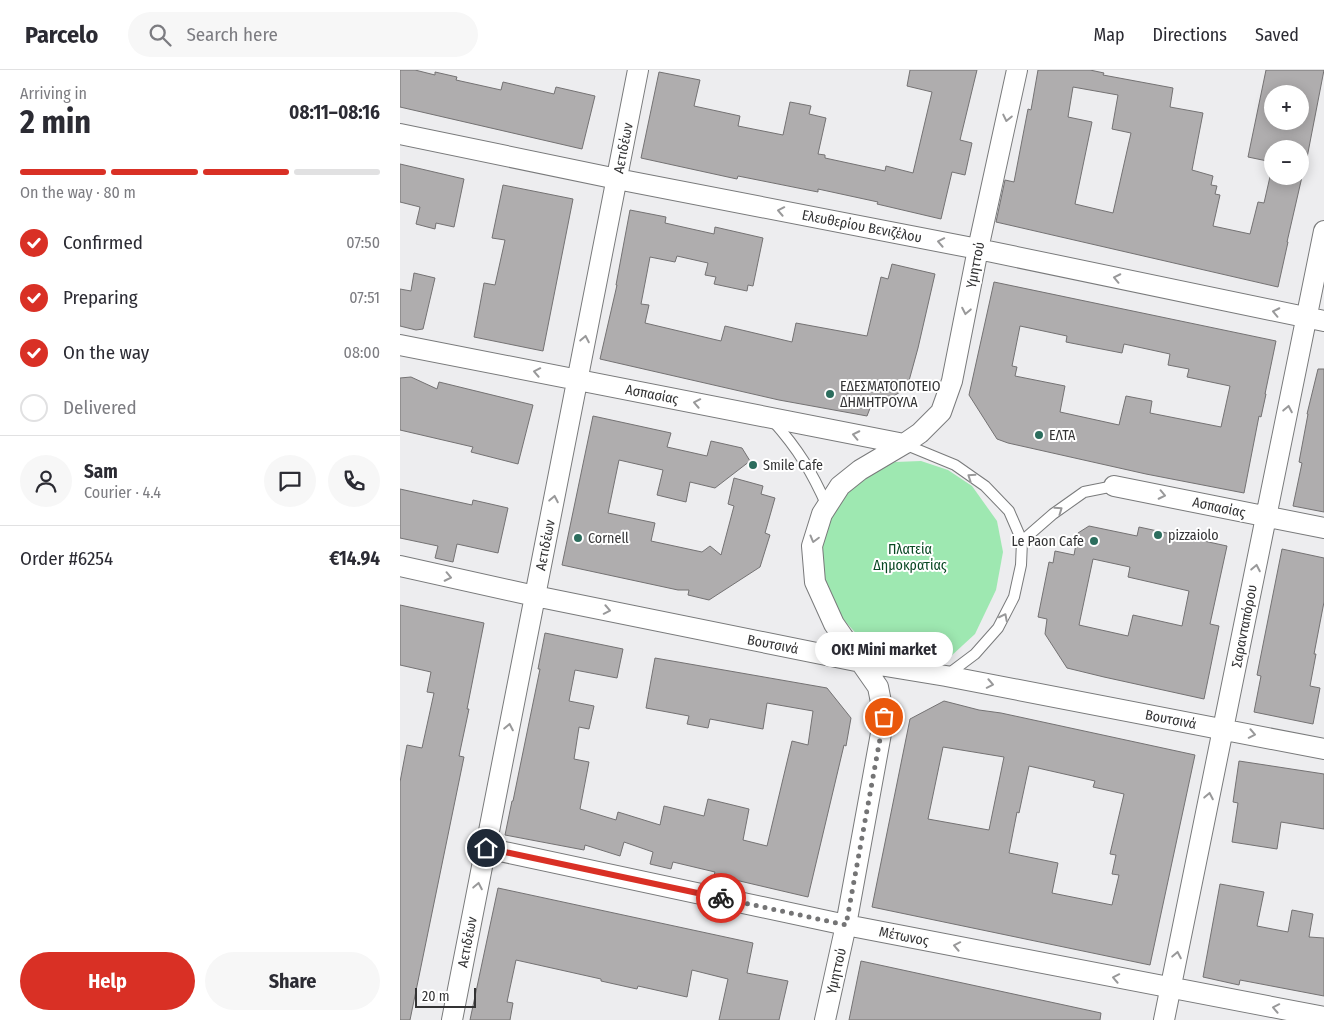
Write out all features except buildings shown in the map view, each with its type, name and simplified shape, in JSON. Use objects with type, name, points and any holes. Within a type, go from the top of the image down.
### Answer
[{"type":"street","name":"Αετιδέων","points":[[452,1020],[638,70]]},
{"type":"street","name":"Υμηττού","points":[[825,1020],[846,925],[884,717],[878,687],[834,624],[815,582],[812,546],[822,514],[840,486],[860,470],[920,433],[941,412],[952,381],[978,249],[1017,70]]},
{"type":"street","name":"Ελευθερίου Βενιζέλου","points":[[400,134],[617,179],[978,249],[1315,320]]},
{"type":"street","name":"Σαρανταπόρου","points":[[1164,1020],[1266,517],[1315,320],[1324,231]]},
{"type":"street","name":"Ασπασίας","points":[[400,345],[904,444]]},
{"type":"street","name":"Ασπασίας","points":[[1114,486],[1324,528]]},
{"type":"street","name":"Βουτσινά","points":[[400,566],[535,596],[861,662],[946,676],[1324,749]]},
{"type":"street","name":"Μέτωνος","points":[[486,848],[846,925],[1324,1017]]},
{"type":"lane","points":[[769,417],[802,457],[816,480],[827,506]]},
{"type":"lane","points":[[904,444],[955,465],[985,486],[1009,511],[1022,542],[1021,565],[1014,597],[998,628],[975,654],[946,676]]},
{"type":"lane","points":[[1022,542],[1053,514],[1084,492],[1114,486]]},
{"type":"green space","name":"Πλατεία Δημοκρατίας","points":[[921,461],[948,470],[972,486],[997,521],[1003,552],[996,590],[975,634],[950,657],[920,661],[871,650],[842,618],[824,587],[819,556],[825,526],[838,503],[864,477],[895,462]]},
{"type":"way so far","points":[[721,898],[846,925],[884,717]]},
{"type":"place","name":"ΕΔΕΣΜΑΤΟΠΟΤΕΙΟ ΔΗΜΗΤΡΟΥΛΑ","points":[[830,394]]},
{"type":"place","name":"ΕΛΤΑ","points":[[1039,435]]},
{"type":"place","name":"Smile Cafe","points":[[753,465]]},
{"type":"place","name":"pizzaiolo","points":[[1158,535]]},
{"type":"place","name":"Cornell","points":[[578,538]]},
{"type":"place","name":"Le Paon Cafe","points":[[1094,541]]},
{"type":"place","name":"OK! Mini market","points":[[884,717]]},
{"type":"route","points":[[486,848],[721,898]]}]
